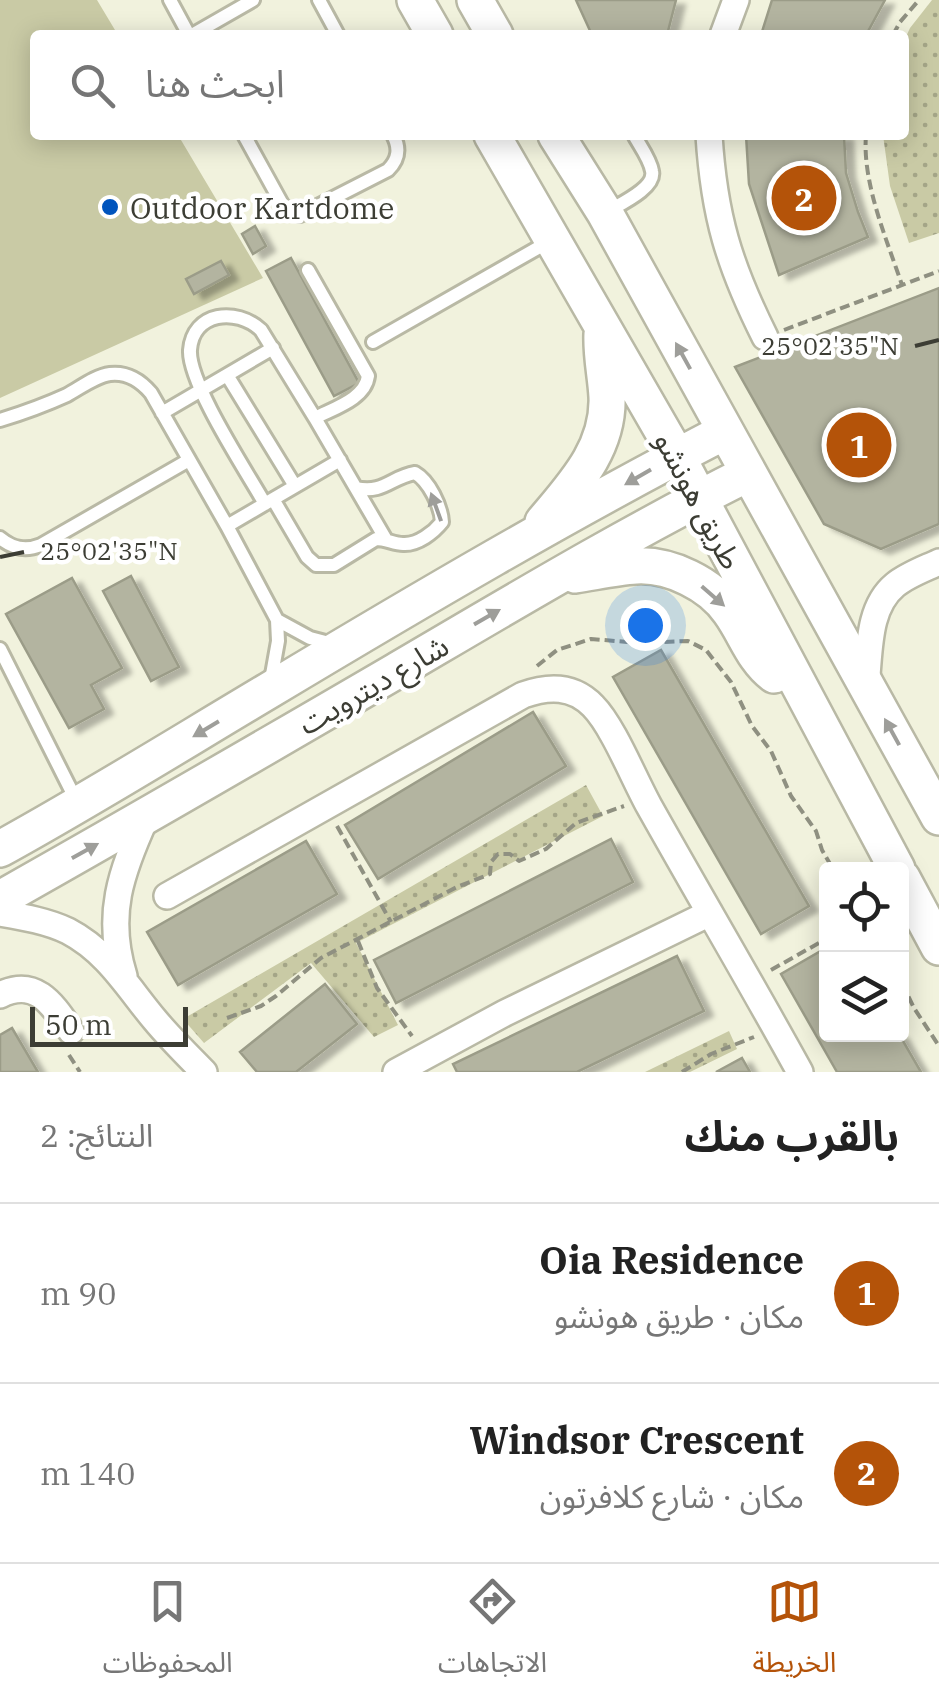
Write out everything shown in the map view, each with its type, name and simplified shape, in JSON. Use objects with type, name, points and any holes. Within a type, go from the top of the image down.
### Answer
[{"type":"street","points":[[415,0],[432,30]]},
{"type":"street","points":[[475,0],[492,22]]},
{"type":"street","points":[[725,30],[736,0]]},
{"type":"street","name":"طريق هونشو","points":[[495,140],[677,456],[893,862]]},
{"type":"street","name":"طريق هونشو","points":[[559,140],[605,214],[939,818]]},
{"type":"street","points":[[710,140],[713,189],[724,240],[742,290],[766,338]]},
{"type":"street","points":[[527,540],[587,468],[603,433],[607,399],[602,328]]},
{"type":"street","name":"شارع ديترويت","points":[[0,849],[527,540],[724,432]]},
{"type":"street","name":"شارع ديترويت","points":[[0,899],[554,578],[747,474]]},
{"type":"street","points":[[866,685],[875,612],[884,596],[896,584],[939,562]]},
{"type":"street","points":[[554,578],[638,566],[678,573],[698,582],[730,611],[766,669],[801,692]]},
{"type":"street","points":[[167,896],[523,695],[560,688],[578,694],[604,720],[800,1072]]},
{"type":"street","points":[[125,980],[116,943],[116,904],[125,866],[146,817]]},
{"type":"street","points":[[909,891],[939,947]]},
{"type":"street","points":[[396,1072],[505,1013],[710,912]]},
{"type":"street","points":[[0,913],[43,922],[89,944],[109,961],[156,1021],[204,1072]]},
{"type":"street","points":[[0,996],[18,990],[40,994],[56,1008],[71,1032]]},
{"type":"lane","points":[[170,0],[188,30]]},
{"type":"lane","points":[[200,30],[254,0]]},
{"type":"lane","points":[[319,0],[335,30]]},
{"type":"lane","points":[[247,140],[282,204],[290,212],[300,214],[388,170],[398,152],[394,140]]},
{"type":"lane","points":[[605,214],[647,187],[652,179],[652,170],[637,140]]},
{"type":"lane","points":[[373,342],[552,240]]},
{"type":"lane","points":[[308,270],[368,376],[360,394],[315,418]]},
{"type":"lane","points":[[356,488],[379,489],[411,472],[422,478],[441,511],[442,522],[415,543],[384,538],[369,542],[334,565],[316,565],[269,502],[201,390],[190,354],[192,340],[200,328],[210,320],[238,316],[261,330],[384,538]]},
{"type":"lane","points":[[162,413],[273,348]]},
{"type":"lane","points":[[0,420],[111,374],[144,384],[227,526],[276,620],[276,658],[267,692]]},
{"type":"lane","points":[[227,375],[295,486]]},
{"type":"lane","points":[[0,538],[14,548],[42,545],[189,460]]},
{"type":"lane","points":[[227,526],[340,460]]},
{"type":"lane","points":[[276,620],[310,638],[344,646]]},
{"type":"lane","points":[[0,648],[79,806]]},
{"type":"path","points":[[896,30],[918,0]]},
{"type":"path","points":[[866,140],[882,228],[902,285]]},
{"type":"path","points":[[766,338],[939,271]]},
{"type":"path","points":[[525,670],[536,668],[557,650],[591,638],[698,644],[731,682],[752,726],[771,751],[791,796],[816,830],[829,862]]},
{"type":"path","points":[[227,1018],[261,1006],[321,958],[490,874],[491,862],[498,854],[510,854],[519,861],[546,849],[566,830],[586,819],[627,805],[630,812],[648,802]]},
{"type":"path","points":[[326,807],[391,922]]},
{"type":"path","points":[[358,940],[377,988],[413,1036]]},
{"type":"path","points":[[909,998],[939,1046]]},
{"type":"green space","name":"Outdoor Kartdome","points":[[0,0],[97,0],[115,30],[30,30],[30,140],[181,140],[263,278],[0,398]]},
{"type":"green space","points":[[932,0],[939,0],[939,233],[909,243],[890,186],[884,140],[909,140],[910,28]]},
{"type":"green space","points":[[586,785],[603,816],[356,943],[398,1025],[374,1037],[311,963],[204,1043],[183,1019]]},
{"type":"green space","points":[[729,1031],[737,1049],[690,1072],[645,1072]]},
{"type":"building","points":[[576,0],[676,0],[668,30],[590,30]]},
{"type":"building","points":[[772,0],[885,0],[869,30],[763,30]]},
{"type":"building","points":[[746,140],[844,140],[846,173],[868,237],[779,275],[749,184]]},
{"type":"building","points":[[255,226],[266,246],[253,254],[242,234]]},
{"type":"building","points":[[291,258],[359,383],[334,396],[266,271]]},
{"type":"building","points":[[221,261],[229,275],[194,294],[186,279]]},
{"type":"building","points":[[939,288],[939,524],[881,549],[824,524],[735,367]]},
{"type":"building","points":[[131,576],[179,667],[151,681],[103,591]]},
{"type":"building","points":[[72,578],[122,668],[91,685],[104,709],[69,728],[6,614]]},
{"type":"building","points":[[661,650],[809,906],[761,934],[613,677]]},
{"type":"building","points":[[533,712],[566,766],[378,879],[345,825]]},
{"type":"building","points":[[611,839],[633,882],[396,1003],[374,960]]},
{"type":"building","points":[[306,841],[337,894],[178,985],[147,932]]},
{"type":"building","points":[[819,952],[819,1040],[781,974]]},
{"type":"building","points":[[677,956],[704,1011],[577,1072],[457,1072],[453,1064]]},
{"type":"building","points":[[325,984],[357,1024],[296,1072],[257,1072],[240,1052]]},
{"type":"building","points":[[12,1028],[38,1072],[0,1072],[0,1035]]},
{"type":"building","points":[[820,1042],[904,1042],[921,1072],[837,1072]]},
{"type":"building","points":[[742,1058],[750,1072],[716,1072]]},
{"type":"place","name":"Windsor Crescent","points":[[804,198]]},
{"type":"place","name":"Outdoor Kartdome","points":[[110,207]]},
{"type":"place","name":"Oia Residence","points":[[859,445]]}]
